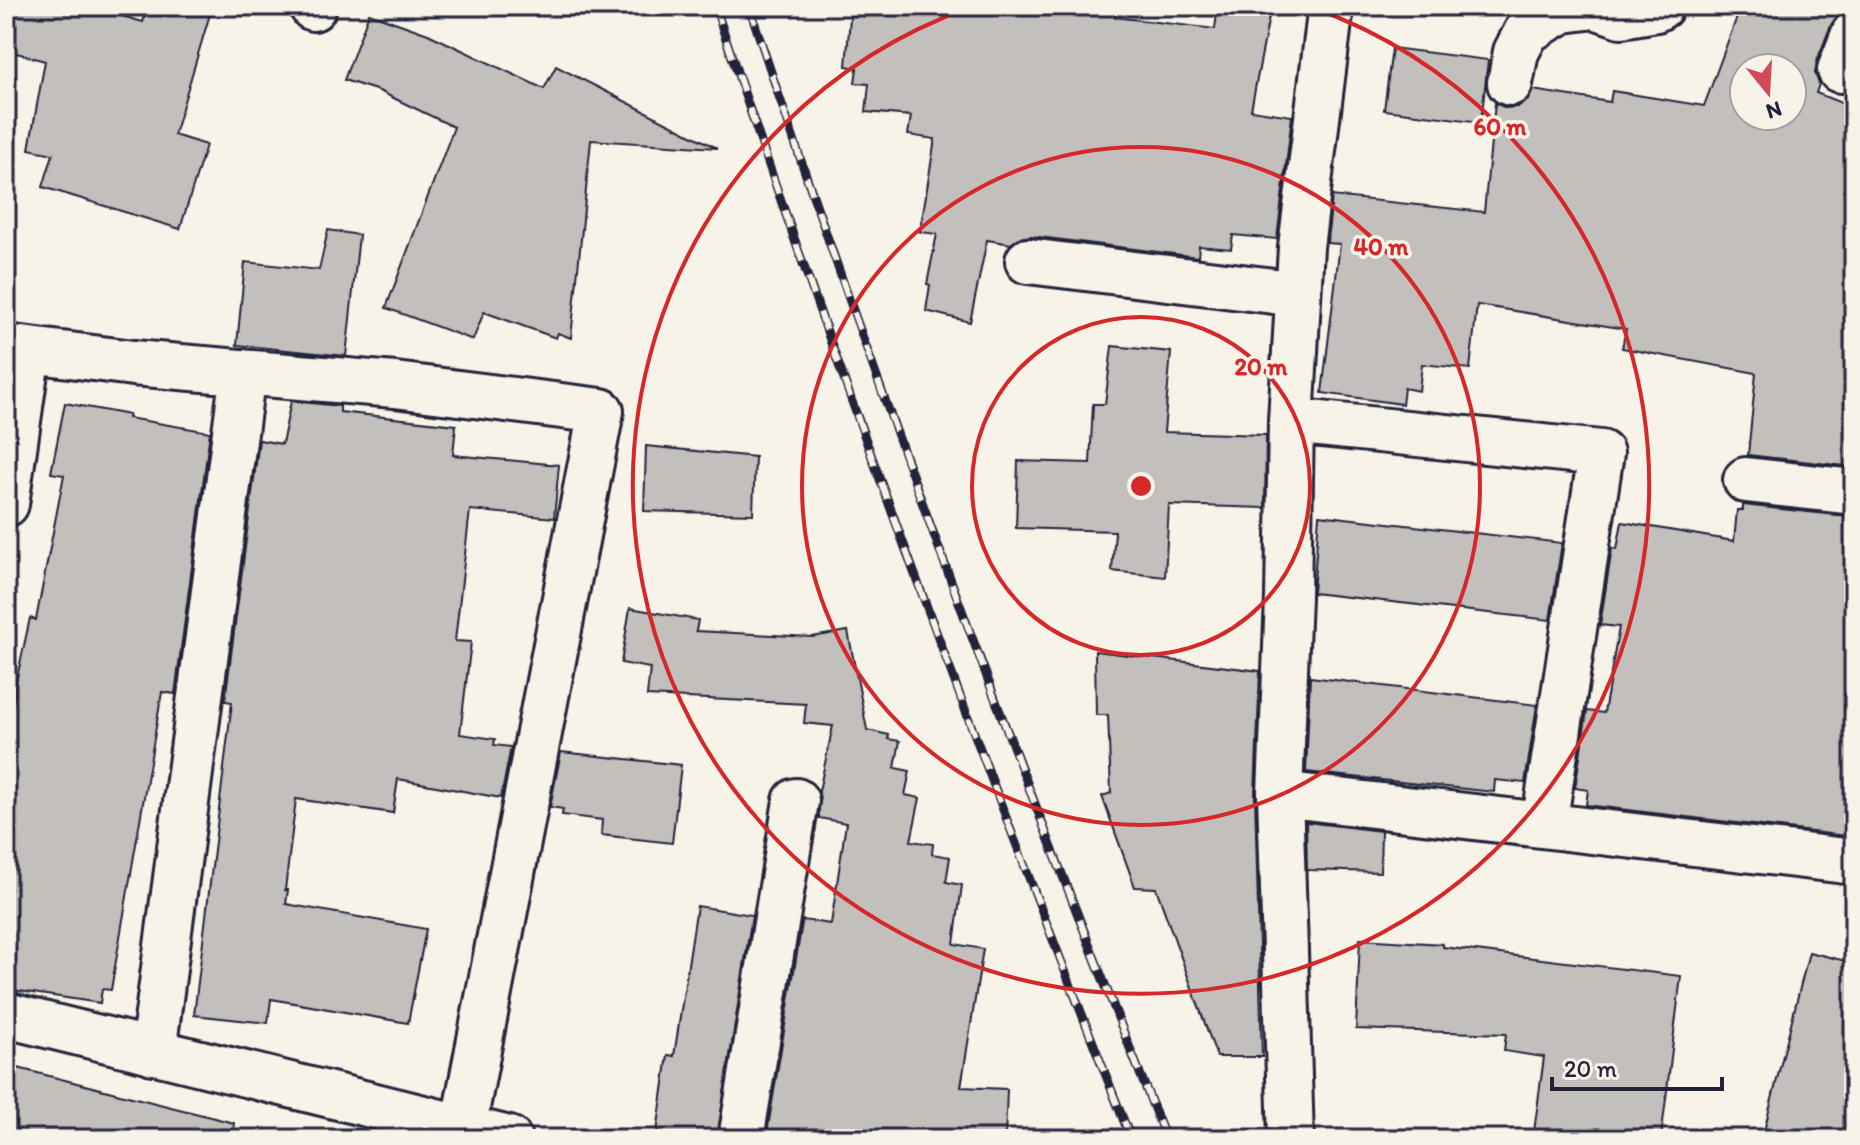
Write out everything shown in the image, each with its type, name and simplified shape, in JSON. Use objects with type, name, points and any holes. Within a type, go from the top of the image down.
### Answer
[{"type":"street","points":[[1291,1139],[1280,794],[1291,421],[1301,247],[1331,6]]},
{"type":"street","points":[[1510,83],[1516,52],[1527,31],[1563,10],[1595,6],[1621,15],[1661,6]]},
{"type":"street","points":[[1028,261],[1298,294]]},
{"type":"street","points":[[6,504],[17,349],[395,385],[601,411],[463,1128]]},
{"type":"street","points":[[153,1052],[243,372]]},
{"type":"street","points":[[1291,421],[1601,453],[1544,825]]},
{"type":"street","points":[[1746,480],[1854,492]]},
{"type":"street","points":[[1280,794],[1854,862]]},
{"type":"street","points":[[741,1139],[796,801]]},
{"type":"street","points":[[6,1015],[509,1139]]},
{"type":"building","points":[[6,6],[87,6],[143,22],[148,6],[183,6],[210,14],[174,135],[206,145],[180,229],[43,187],[53,154],[29,149],[45,61],[6,50]]},
{"type":"building","points":[[851,6],[1116,6],[1115,17],[1215,29],[1218,6],[1271,6],[1251,110],[1292,116],[1277,239],[1233,235],[1231,249],[1199,246],[1198,257],[1031,236],[1019,238],[1011,244],[987,240],[970,322],[926,311],[930,285],[927,284],[937,234],[920,232],[935,139],[908,135],[911,116],[866,112],[869,84],[855,83],[857,68],[846,66]]},
{"type":"building","points":[[1741,6],[1850,6],[1831,25],[1815,73],[1819,84],[1816,93],[1854,108],[1854,467],[1748,455],[1756,373],[1622,348],[1626,329],[1477,305],[1470,369],[1422,364],[1419,391],[1404,388],[1402,404],[1322,393],[1340,244],[1327,243],[1332,196],[1484,212],[1495,103],[1506,108],[1517,107],[1528,100],[1533,90],[1610,102],[1612,91],[1704,106]]},
{"type":"building","points":[[369,13],[428,34],[544,89],[556,66],[717,148],[591,140],[571,338],[558,333],[556,338],[484,312],[473,340],[386,308],[454,127],[379,91],[344,80]]},
{"type":"building","points":[[1392,48],[1488,60],[1481,122],[1384,110]]},
{"type":"building","points":[[328,230],[359,235],[346,356],[237,345],[245,262],[319,270]]},
{"type":"building","points":[[1112,346],[1171,352],[1164,432],[1266,435],[1265,508],[1169,505],[1165,577],[1112,571],[1115,531],[1016,528],[1018,461],[1090,463],[1093,404],[1105,404]]},
{"type":"building","points":[[291,401],[340,406],[340,412],[456,425],[453,455],[559,465],[554,518],[470,510],[455,641],[471,642],[460,734],[495,739],[494,745],[511,747],[501,798],[398,779],[393,813],[296,799],[286,904],[426,929],[408,1023],[271,999],[268,1023],[194,1015],[232,702],[225,701],[259,440],[282,444]]},
{"type":"building","points":[[65,403],[210,432],[175,694],[162,692],[111,990],[102,989],[100,1003],[6,989],[6,769],[15,687],[30,618],[36,620],[64,475],[51,473]]},
{"type":"building","points":[[646,446],[755,457],[753,514],[644,511]]},
{"type":"building","points":[[1743,505],[1854,517],[1854,747],[1846,836],[1586,805],[1588,790],[1575,788],[1587,711],[1604,713],[1619,627],[1600,625],[1612,548],[1617,549],[1622,522],[1734,541],[1737,510],[1743,510]]},
{"type":"building","points":[[1319,515],[1562,543],[1550,620],[1313,593]]},
{"type":"building","points":[[630,608],[698,620],[696,631],[812,637],[848,631],[867,730],[900,741],[895,768],[910,771],[905,795],[920,798],[911,841],[933,844],[932,854],[950,857],[946,882],[962,885],[954,944],[983,949],[961,1087],[1007,1089],[1005,1139],[766,1139],[802,923],[803,920],[831,924],[846,823],[819,818],[819,791],[833,726],[804,723],[806,704],[647,696],[650,668],[621,663]]},
{"type":"building","points":[[1095,651],[1260,671],[1255,795],[1262,1057],[1217,1057],[1156,888],[1135,887],[1102,796],[1111,793],[1108,715],[1096,715]]},
{"type":"building","points":[[1310,677],[1537,705],[1525,783],[1495,780],[1494,792],[1306,772]]},
{"type":"building","points":[[561,752],[681,765],[672,843],[601,835],[602,820],[562,815],[563,809],[550,807]]},
{"type":"building","points":[[1306,822],[1381,831],[1380,872],[1307,870]]},
{"type":"building","points":[[697,906],[752,915],[717,1139],[656,1139],[668,1055],[674,1056]]},
{"type":"building","points":[[1360,939],[1443,944],[1443,947],[1681,976],[1661,1139],[1533,1139],[1544,1057],[1504,1051],[1506,1034],[1356,1029]]},
{"type":"building","points":[[1809,952],[1854,963],[1854,1139],[1762,1139]]},
{"type":"building","points":[[6,1065],[234,1123],[232,1139],[6,1139]]},
{"type":"railway","points":[[715,6],[915,576],[1131,1139]]},
{"type":"railway","points":[[749,6],[846,292],[949,576],[1166,1139]]}]
